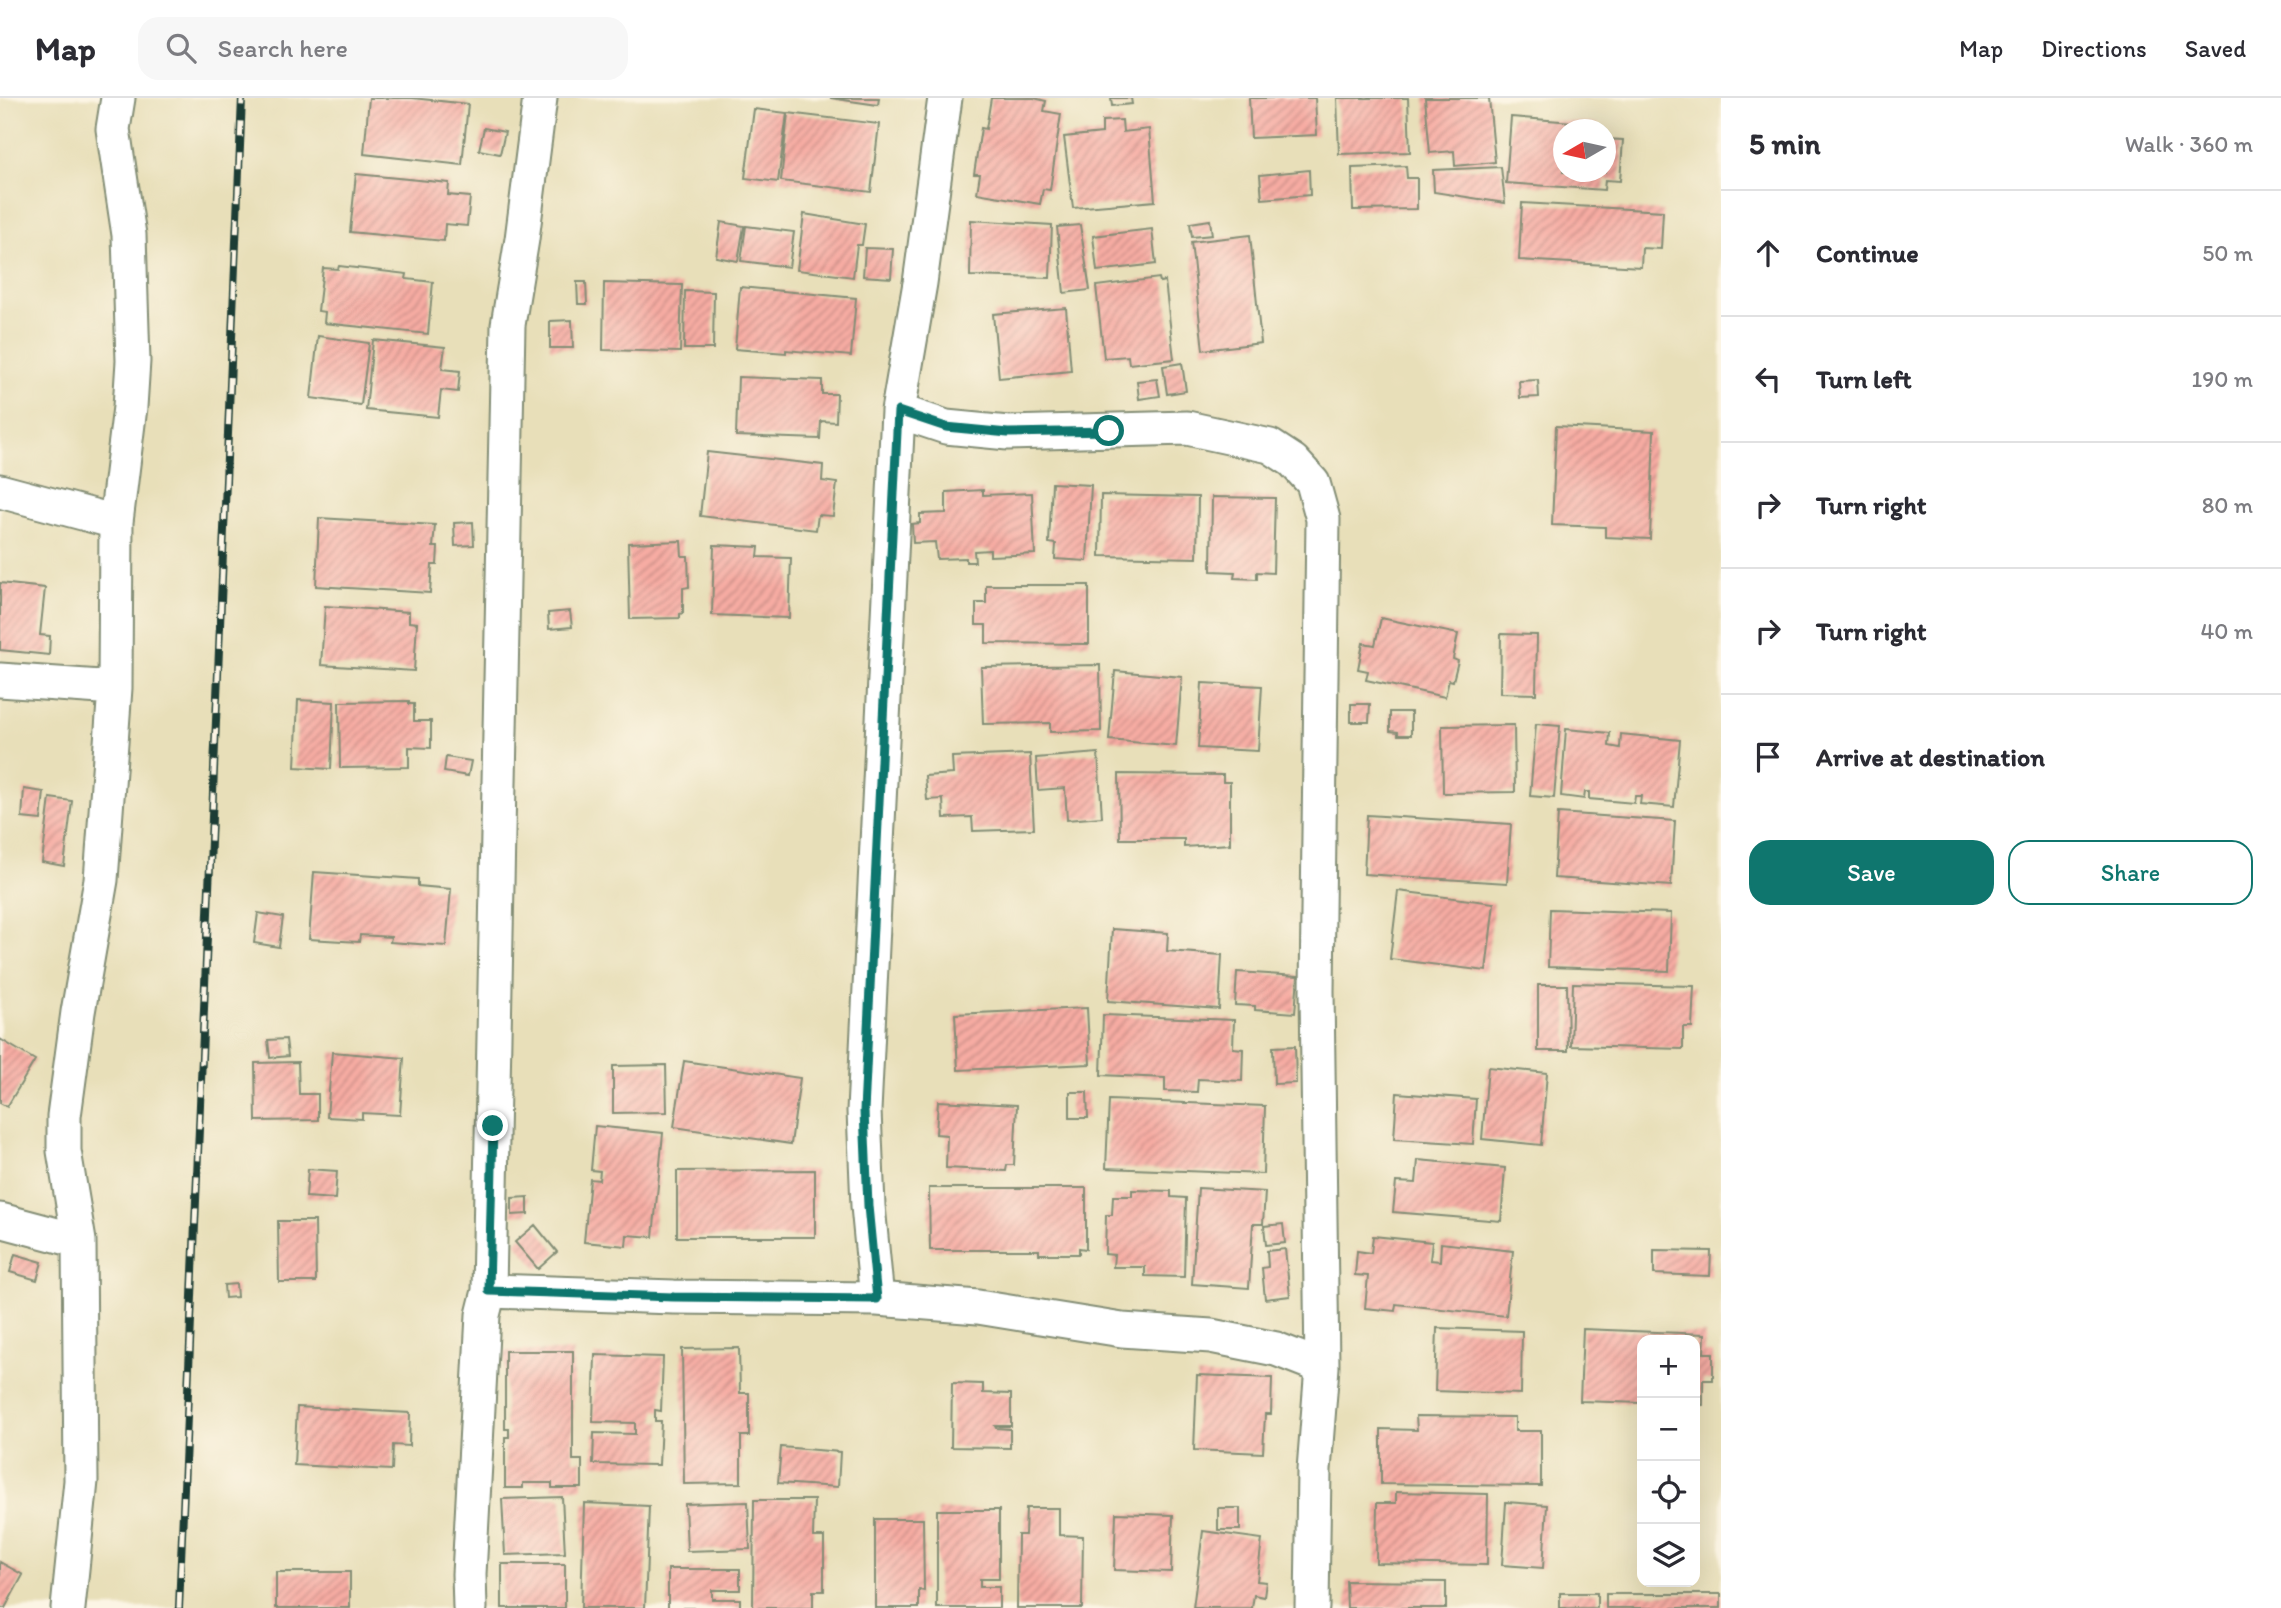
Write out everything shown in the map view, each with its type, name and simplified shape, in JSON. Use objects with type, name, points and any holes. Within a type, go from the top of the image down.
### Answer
[{"type":"street","points":[[68,1608],[81,1481],[79,1241],[64,1151],[64,1116],[100,880],[115,688],[116,522],[133,361],[129,234],[113,129],[118,98]]},
{"type":"street","points":[[470,1608],[483,1315],[489,1291],[508,325],[540,98]]},
{"type":"street","points":[[877,1299],[868,1206],[864,1111],[898,411],[920,283],[945,98]]},
{"type":"street","points":[[898,411],[946,427],[1008,433],[1187,428],[1270,446],[1293,461],[1313,483],[1323,519],[1317,991],[1322,1367],[1314,1470],[1312,1608]]},
{"type":"street","points":[[0,491],[116,522]]},
{"type":"street","points":[[0,680],[115,688]]},
{"type":"street","points":[[0,1220],[79,1241]]},
{"type":"street","points":[[489,1291],[674,1297],[877,1299],[978,1307],[1122,1330],[1211,1336],[1276,1349],[1322,1367]]},
{"type":"building","points":[[369,98],[412,98],[468,104],[462,165],[364,154]]},
{"type":"building","points":[[830,98],[879,98],[878,105]]},
{"type":"building","points":[[991,98],[1034,98],[1046,101],[1044,111],[1061,114],[1050,190],[1043,189],[1040,204],[977,193],[980,174],[974,174],[981,128],[986,129]]},
{"type":"building","points":[[1111,98],[1131,98],[1132,104],[1112,106]]},
{"type":"building","points":[[1249,98],[1315,98],[1317,135],[1251,138]]},
{"type":"building","points":[[1337,98],[1408,98],[1410,152],[1339,154]]},
{"type":"building","points":[[1425,98],[1489,98],[1495,162],[1455,166],[1454,151],[1430,153]]},
{"type":"building","points":[[754,109],[787,113],[778,182],[745,178]]},
{"type":"building","points":[[788,113],[879,124],[871,192],[781,181]]},
{"type":"building","points":[[1511,117],[1553,120],[1553,182],[1605,182],[1604,190],[1506,183]]},
{"type":"building","points":[[1122,120],[1123,132],[1149,129],[1155,201],[1073,208],[1064,137],[1102,133],[1102,121]]},
{"type":"building","points":[[484,128],[505,132],[500,154],[479,150]]},
{"type":"building","points":[[1616,140],[1623,140],[1620,181],[1616,181]]},
{"type":"building","points":[[1406,166],[1407,178],[1417,178],[1417,209],[1353,210],[1352,168]]},
{"type":"building","points":[[1501,167],[1505,203],[1434,192],[1433,170]]},
{"type":"building","points":[[1309,170],[1310,195],[1262,199],[1260,175]]},
{"type":"building","points":[[356,174],[449,183],[448,195],[470,197],[467,226],[445,224],[444,241],[350,232]]},
{"type":"building","points":[[1522,203],[1663,211],[1661,249],[1642,248],[1641,267],[1519,260]]},
{"type":"building","points":[[804,214],[865,224],[862,245],[857,245],[853,277],[797,270]]},
{"type":"building","points":[[971,220],[1052,225],[1050,278],[970,276]]},
{"type":"building","points":[[1210,220],[1212,235],[1192,237],[1190,223]]},
{"type":"building","points":[[721,222],[744,226],[738,261],[716,257]]},
{"type":"building","points":[[1080,225],[1090,290],[1064,293],[1057,227]]},
{"type":"building","points":[[746,226],[794,232],[789,267],[741,261]]},
{"type":"building","points":[[1152,229],[1156,264],[1097,271],[1093,236]]},
{"type":"building","points":[[1250,235],[1261,343],[1203,350],[1191,242]]},
{"type":"building","points":[[865,248],[893,249],[891,278],[863,276]]},
{"type":"building","points":[[339,266],[407,274],[406,279],[433,282],[428,334],[324,323],[325,312],[318,311],[323,268],[338,269]]},
{"type":"building","points":[[1159,278],[1160,282],[1165,281],[1174,359],[1129,364],[1128,356],[1104,358],[1096,286]]},
{"type":"building","points":[[577,282],[586,282],[587,304],[578,304]]},
{"type":"building","points":[[604,283],[682,285],[680,352],[603,350]]},
{"type":"building","points":[[740,287],[856,298],[851,356],[735,349]]},
{"type":"building","points":[[685,291],[714,292],[713,349],[684,349]]},
{"type":"building","points":[[1066,308],[1071,371],[999,378],[993,314]]},
{"type":"building","points":[[572,320],[573,348],[550,348],[550,321]]},
{"type":"building","points":[[318,336],[369,343],[361,405],[311,398]]},
{"type":"building","points":[[373,340],[445,347],[442,369],[460,371],[458,392],[441,390],[438,417],[366,410]]},
{"type":"building","points":[[1182,363],[1186,391],[1167,394],[1163,366]]},
{"type":"building","points":[[738,377],[822,380],[822,394],[837,394],[836,422],[821,421],[820,439],[736,436]]},
{"type":"building","points":[[1157,379],[1160,396],[1139,399],[1137,381]]},
{"type":"building","points":[[1538,380],[1539,397],[1520,398],[1519,381]]},
{"type":"building","points":[[1556,426],[1654,431],[1650,539],[1605,537],[1605,527],[1552,525]]},
{"type":"building","points":[[707,452],[823,465],[822,481],[837,483],[833,516],[818,515],[816,530],[700,516]]},
{"type":"building","points":[[1052,483],[1091,485],[1087,561],[1055,559],[1056,544],[1049,543]]},
{"type":"building","points":[[983,490],[983,495],[1032,493],[1035,554],[990,556],[990,550],[974,551],[975,562],[966,562],[966,558],[937,559],[935,542],[913,543],[912,524],[920,523],[920,514],[946,513],[946,492]]},
{"type":"building","points":[[1101,495],[1198,497],[1197,558],[1100,556]]},
{"type":"building","points":[[1212,497],[1275,498],[1273,573],[1257,572],[1257,579],[1234,578],[1235,572],[1211,571]]},
{"type":"building","points":[[319,518],[435,525],[433,547],[438,547],[437,565],[432,565],[430,593],[316,586]]},
{"type":"building","points":[[473,522],[474,545],[455,546],[454,523]]},
{"type":"building","points":[[681,541],[682,556],[688,556],[689,587],[683,588],[683,613],[680,618],[630,619],[628,543]]},
{"type":"building","points":[[714,545],[759,547],[758,557],[791,558],[789,618],[712,615]]},
{"type":"building","points":[[0,583],[45,588],[40,635],[50,636],[49,655],[0,650]]},
{"type":"building","points":[[986,585],[1089,585],[1089,644],[986,643],[986,625],[976,625],[976,603],[986,603]]},
{"type":"building","points":[[325,606],[409,612],[409,622],[417,623],[414,671],[321,665]]},
{"type":"building","points":[[570,611],[572,627],[549,629],[548,613]]},
{"type":"building","points":[[1381,618],[1458,634],[1453,659],[1458,661],[1445,697],[1366,680],[1368,671],[1358,669],[1363,643],[1375,645]]},
{"type":"building","points":[[1501,634],[1537,635],[1536,694],[1500,693]]},
{"type":"building","points":[[1100,665],[1101,731],[1050,732],[1050,723],[983,724],[981,667]]},
{"type":"building","points":[[1115,671],[1182,677],[1176,746],[1109,740]]},
{"type":"building","points":[[1202,683],[1262,686],[1258,751],[1198,748]]},
{"type":"building","points":[[298,700],[334,702],[331,769],[295,767]]},
{"type":"building","points":[[409,701],[409,704],[414,704],[414,721],[431,721],[431,748],[409,747],[409,767],[340,768],[339,702]]},
{"type":"building","points":[[1351,704],[1370,704],[1369,722],[1351,722]]},
{"type":"building","points":[[1390,712],[1411,712],[1411,735],[1398,735],[1398,732],[1390,731]]},
{"type":"building","points":[[1536,724],[1560,726],[1554,798],[1530,796]]},
{"type":"building","points":[[1514,725],[1515,792],[1443,793],[1442,726]]},
{"type":"building","points":[[1566,729],[1610,733],[1609,746],[1620,748],[1621,734],[1680,740],[1674,807],[1640,804],[1641,796],[1635,796],[1634,803],[1589,799],[1589,792],[1585,792],[1584,799],[1561,796]]},
{"type":"building","points":[[1098,753],[1102,817],[1067,820],[1065,788],[1038,790],[1036,758]]},
{"type":"building","points":[[1030,754],[1034,829],[973,831],[972,817],[944,818],[943,799],[927,800],[925,776],[953,774],[952,757]]},
{"type":"building","points":[[446,757],[471,761],[468,776],[444,772]]},
{"type":"building","points":[[1119,774],[1223,775],[1223,782],[1230,782],[1230,844],[1184,847],[1184,839],[1120,839]]},
{"type":"building","points":[[24,789],[44,792],[41,820],[22,818]]},
{"type":"building","points":[[50,798],[72,801],[64,866],[42,862]]},
{"type":"building","points":[[1558,813],[1675,821],[1671,886],[1554,878]]},
{"type":"building","points":[[1367,815],[1511,824],[1507,883],[1364,874]]},
{"type":"building","points":[[314,872],[418,879],[418,886],[451,889],[446,946],[390,942],[391,937],[360,935],[359,942],[309,939]]},
{"type":"building","points":[[1398,891],[1494,903],[1486,971],[1390,959]]},
{"type":"building","points":[[1550,909],[1671,913],[1669,971],[1548,967]]},
{"type":"building","points":[[258,913],[283,917],[279,947],[254,943]]},
{"type":"building","points":[[1112,929],[1168,933],[1167,951],[1222,955],[1219,1009],[1108,1001]]},
{"type":"building","points":[[1237,972],[1298,976],[1295,1013],[1255,1010],[1255,1006],[1235,1005]]},
{"type":"building","points":[[1573,983],[1694,986],[1692,1027],[1683,1027],[1683,1049],[1571,1046]]},
{"type":"building","points":[[1538,985],[1567,985],[1568,1051],[1538,1051]]},
{"type":"building","points":[[1087,1008],[1090,1064],[958,1070],[955,1014]]},
{"type":"building","points":[[1103,1015],[1234,1020],[1233,1048],[1243,1049],[1242,1081],[1198,1079],[1197,1092],[1165,1091],[1165,1078],[1101,1075]]},
{"type":"building","points":[[0,1039],[35,1060],[7,1107],[0,1103]]},
{"type":"building","points":[[286,1039],[288,1056],[270,1058],[268,1040]]},
{"type":"building","points":[[1295,1046],[1296,1083],[1274,1084],[1273,1047]]},
{"type":"building","points":[[332,1052],[404,1058],[400,1115],[362,1113],[362,1119],[327,1117]]},
{"type":"building","points":[[684,1061],[800,1078],[791,1144],[674,1127]]},
{"type":"building","points":[[298,1062],[299,1094],[318,1094],[318,1120],[256,1121],[255,1063]]},
{"type":"building","points":[[666,1065],[667,1112],[613,1113],[613,1066]]},
{"type":"building","points":[[1488,1067],[1547,1073],[1541,1145],[1482,1139]]},
{"type":"building","points":[[1070,1092],[1087,1092],[1088,1118],[1070,1118]]},
{"type":"building","points":[[1397,1093],[1476,1099],[1473,1144],[1394,1139]]},
{"type":"building","points":[[1109,1100],[1265,1106],[1263,1174],[1106,1168]]},
{"type":"building","points":[[938,1101],[1017,1105],[1014,1165],[1007,1165],[1006,1171],[946,1168],[947,1135],[936,1134]]},
{"type":"building","points":[[595,1126],[663,1133],[653,1237],[627,1235],[626,1246],[584,1242],[590,1179],[599,1180],[600,1171],[591,1170]]},
{"type":"building","points":[[1418,1160],[1505,1168],[1501,1221],[1393,1212],[1396,1182],[1416,1183]]},
{"type":"building","points":[[308,1169],[337,1171],[335,1199],[306,1197]]},
{"type":"building","points":[[815,1170],[815,1237],[677,1237],[677,1171]]},
{"type":"building","points":[[929,1188],[1086,1188],[1086,1249],[1079,1248],[1079,1254],[1039,1254],[1039,1250],[930,1250]]},
{"type":"building","points":[[1198,1188],[1265,1192],[1263,1224],[1253,1224],[1249,1288],[1192,1284]]},
{"type":"building","points":[[1132,1190],[1171,1191],[1171,1197],[1186,1198],[1184,1277],[1145,1276],[1145,1267],[1113,1267],[1114,1255],[1105,1254],[1106,1215],[1112,1215],[1113,1196],[1132,1196]]},
{"type":"building","points":[[528,1197],[528,1214],[512,1215],[512,1198]]},
{"type":"building","points":[[278,1221],[315,1221],[316,1282],[279,1282]]},
{"type":"building","points":[[1283,1224],[1285,1243],[1266,1245],[1264,1226]]},
{"type":"building","points":[[535,1225],[557,1252],[538,1269],[515,1242]]},
{"type":"building","points":[[1373,1236],[1432,1242],[1430,1260],[1440,1261],[1441,1243],[1513,1251],[1506,1316],[1396,1304],[1395,1311],[1365,1308],[1368,1276],[1355,1275],[1357,1251],[1371,1253]]},
{"type":"building","points":[[1285,1249],[1290,1296],[1265,1299],[1262,1268],[1268,1267],[1267,1251]]},
{"type":"building","points":[[1654,1250],[1711,1251],[1710,1276],[1654,1274]]},
{"type":"building","points":[[15,1254],[42,1262],[37,1280],[10,1272]]},
{"type":"building","points":[[236,1284],[237,1297],[225,1298],[224,1285]]},
{"type":"building","points":[[1437,1328],[1522,1331],[1521,1394],[1435,1391]]},
{"type":"building","points":[[1583,1329],[1705,1334],[1704,1353],[1713,1353],[1713,1380],[1703,1380],[1703,1405],[1700,1405],[1700,1335],[1637,1335],[1637,1403],[1580,1401]]},
{"type":"building","points":[[739,1348],[740,1393],[749,1393],[749,1436],[741,1436],[741,1483],[684,1484],[682,1349]]},
{"type":"building","points":[[505,1351],[573,1351],[573,1460],[582,1460],[582,1488],[552,1488],[552,1483],[523,1483],[523,1488],[505,1488],[505,1437],[509,1437],[509,1429],[505,1429]]},
{"type":"building","points":[[595,1355],[663,1357],[661,1411],[655,1410],[655,1421],[661,1421],[659,1465],[593,1464],[594,1433],[635,1434],[635,1423],[593,1422]]},
{"type":"building","points":[[1197,1375],[1272,1378],[1271,1414],[1265,1414],[1263,1453],[1194,1450]]},
{"type":"building","points":[[952,1383],[983,1384],[983,1393],[1011,1394],[1011,1426],[995,1426],[1010,1429],[1010,1448],[951,1447]]},
{"type":"building","points":[[297,1407],[410,1413],[409,1446],[393,1445],[392,1470],[294,1465]]},
{"type":"building","points":[[1416,1416],[1515,1417],[1515,1431],[1541,1431],[1541,1486],[1381,1484],[1381,1429],[1417,1430]]},
{"type":"building","points":[[781,1447],[840,1452],[838,1487],[778,1483]]},
{"type":"building","points":[[1396,1492],[1488,1494],[1487,1565],[1376,1563],[1377,1503],[1396,1503]]},
{"type":"building","points":[[562,1497],[565,1553],[505,1555],[502,1499]]},
{"type":"building","points":[[754,1500],[814,1500],[813,1537],[824,1537],[824,1591],[813,1591],[813,1608],[753,1608]]},
{"type":"building","points":[[748,1502],[750,1549],[687,1551],[685,1504]]},
{"type":"building","points":[[1506,1502],[1547,1505],[1543,1568],[1502,1565]]},
{"type":"building","points":[[584,1503],[649,1506],[645,1608],[581,1608]]},
{"type":"building","points":[[1026,1508],[1059,1508],[1059,1535],[1083,1536],[1082,1608],[1017,1608],[1018,1535],[1025,1535]]},
{"type":"building","points":[[1218,1508],[1240,1508],[1240,1530],[1218,1530]]},
{"type":"building","points":[[937,1510],[999,1510],[999,1579],[980,1579],[980,1587],[999,1587],[999,1608],[937,1608]]},
{"type":"building","points":[[1116,1513],[1173,1515],[1171,1572],[1114,1570]]},
{"type":"building","points":[[875,1519],[923,1519],[924,1591],[919,1590],[919,1608],[875,1608]]},
{"type":"building","points":[[1203,1531],[1262,1539],[1257,1581],[1266,1582],[1264,1597],[1254,1595],[1252,1608],[1193,1608]]},
{"type":"building","points":[[0,1562],[23,1575],[5,1608],[0,1608]]},
{"type":"building","points":[[502,1564],[565,1564],[565,1608],[502,1608]]},
{"type":"building","points":[[668,1569],[740,1569],[740,1590],[712,1590],[712,1599],[740,1599],[740,1608],[668,1608]]},
{"type":"building","points":[[276,1572],[350,1572],[350,1608],[276,1608]]},
{"type":"building","points":[[1346,1581],[1446,1582],[1446,1608],[1347,1608]]},
{"type":"building","points":[[1560,1593],[1597,1593],[1597,1608],[1560,1608]]},
{"type":"building","points":[[1606,1594],[1721,1594],[1721,1608],[1606,1608]]},
{"type":"railway","points":[[179,1608],[242,98]]},
{"type":"route","points":[[493,1126],[489,1291],[674,1297],[877,1299],[868,1206],[864,1111],[898,411],[946,427],[1008,433],[1109,431]]}]
